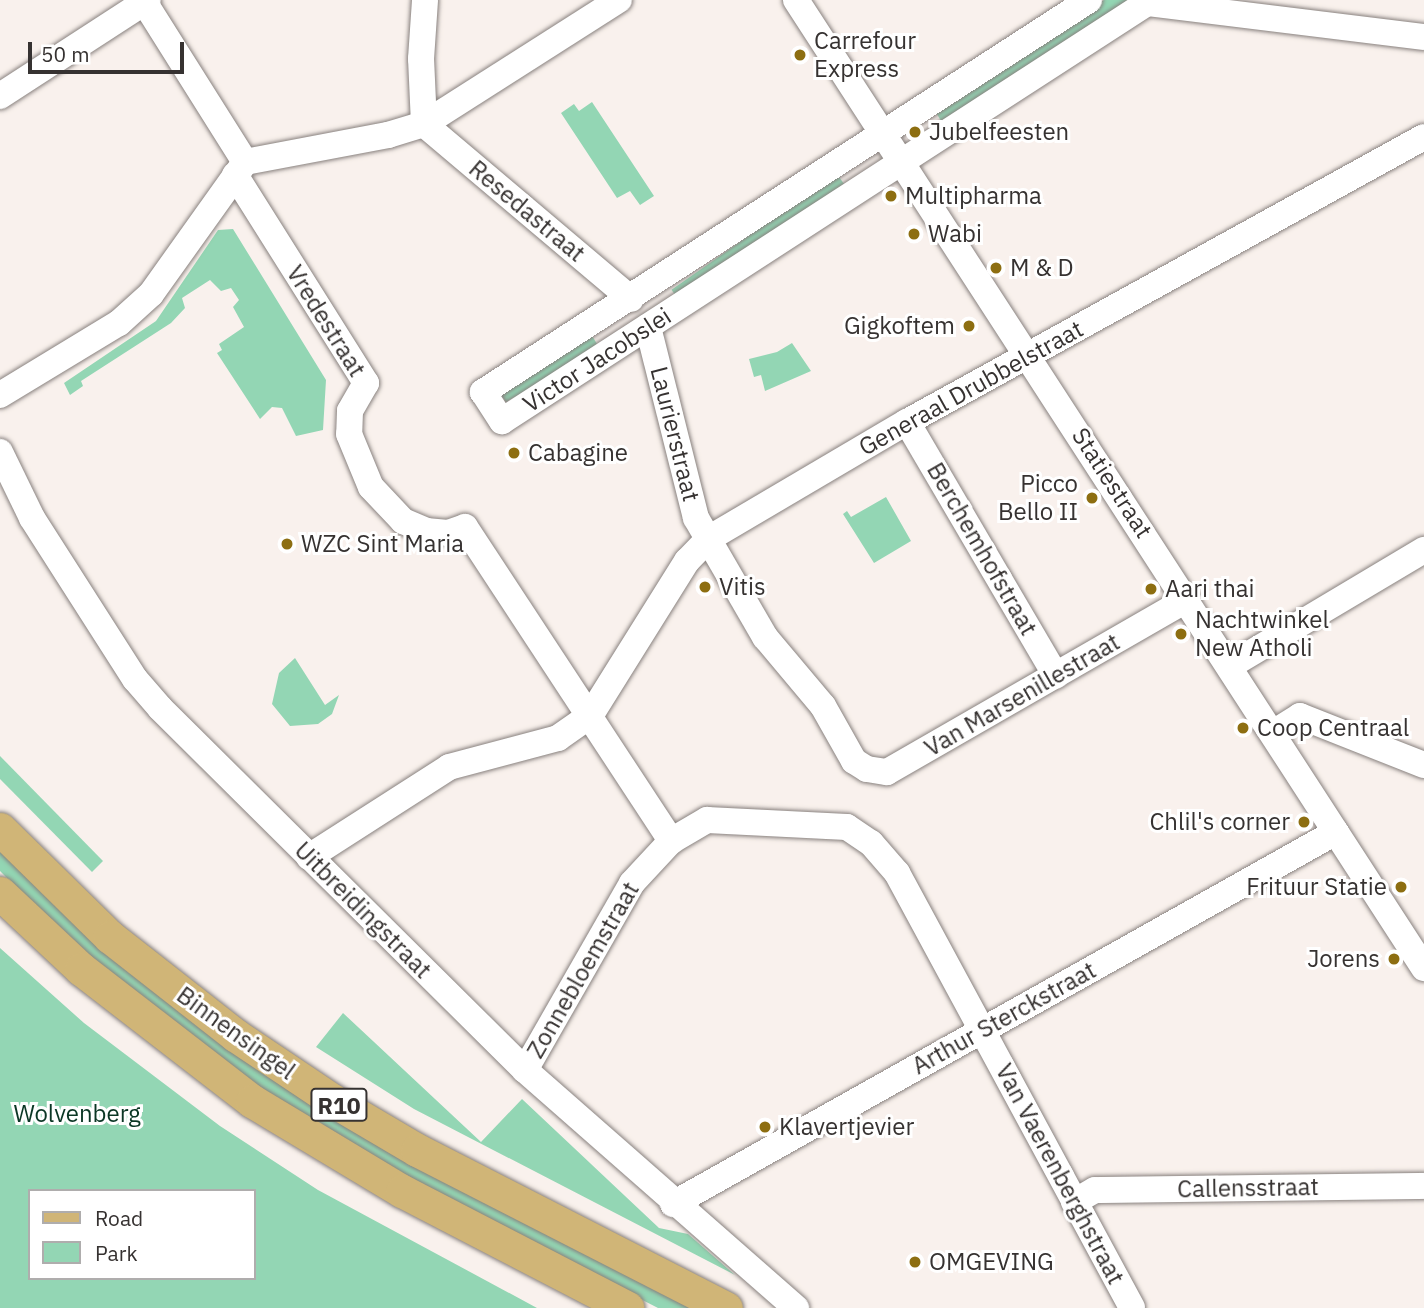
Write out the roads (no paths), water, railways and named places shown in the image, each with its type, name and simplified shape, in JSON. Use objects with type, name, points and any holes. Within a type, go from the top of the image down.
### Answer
[{"type":"main road","name":"Binnensingel","points":[[0,829],[110,937],[283,1068],[417,1150],[726,1308]]},
{"type":"main road","name":"Binnensingel","points":[[0,893],[138,1016],[281,1120],[402,1191],[628,1308]]},
{"type":"street","points":[[424,124],[421,59],[425,0]]},
{"type":"street","points":[[0,395],[119,323],[151,294],[240,168],[388,135],[424,124],[619,0]]},
{"type":"street","name":"Statiestraat","points":[[796,0],[1188,599],[1424,968]]},
{"type":"street","name":"Victor Jacobslei","points":[[1089,0],[631,299],[483,392],[502,421],[1146,1]]},
{"type":"street","points":[[0,96],[145,1]]},
{"type":"street","name":"Vredestraat","points":[[145,1],[366,383],[350,411],[349,434],[371,487],[383,504],[415,526],[448,533],[465,527],[671,841]]},
{"type":"street","points":[[1146,1],[1424,37]]},
{"type":"street","name":"Resedastraat","points":[[424,124],[631,299]]},
{"type":"street","name":"Generaal Drubbelstraat","points":[[590,716],[687,561],[708,539],[907,422],[1423,138]]},
{"type":"street","name":"Laurierstraat","points":[[648,327],[696,518],[708,539]]},
{"type":"street","name":"Berchemhofstraat","points":[[907,422],[1056,676]]},
{"type":"street","name":"Uitbreidingstraat","points":[[0,452],[32,518],[135,679],[309,857],[525,1070],[673,1204],[796,1308]]},
{"type":"street","name":"Van Marsenillestraat","points":[[708,539],[765,637],[822,706],[854,761],[867,769],[887,772],[1188,599]]},
{"type":"street","points":[[1231,666],[1424,551]]},
{"type":"street","points":[[309,857],[449,767],[558,738],[590,716]]},
{"type":"street","points":[[1273,733],[1300,716],[1424,765]]},
{"type":"street","name":"Zonnebloemstraat","points":[[525,1070],[632,883],[671,841],[707,820],[832,824],[853,831]]},
{"type":"street","name":"Van Vaerenberghstraat","points":[[853,831],[871,843],[897,873],[1132,1308]]},
{"type":"street","name":"Arthur Sterckstraat","points":[[673,1204],[1336,832]]},
{"type":"street","name":"Callensstraat","points":[[1074,1202],[1095,1191],[1424,1186]]},
{"type":"place","name":"Carrefour Express","points":[[800,55]]},
{"type":"place","name":"Jubelfeesten","points":[[915,132]]},
{"type":"place","name":"Multipharma","points":[[891,196]]},
{"type":"place","name":"Wabi","points":[[914,234]]},
{"type":"place","name":"M & D","points":[[996,268]]},
{"type":"place","name":"Gigkoftem","points":[[969,326]]},
{"type":"place","name":"Cabagine","points":[[514,453]]},
{"type":"place","name":"Picco Bello II","points":[[1092,498]]},
{"type":"place","name":"WZC Sint Maria","points":[[287,544]]},
{"type":"place","name":"Vitis","points":[[705,587]]},
{"type":"place","name":"Aari thai","points":[[1151,589]]},
{"type":"place","name":"Nachtwinkel New Atholi","points":[[1181,634]]},
{"type":"place","name":"Coop Centraal","points":[[1243,728]]},
{"type":"place","name":"Chlil's corner","points":[[1304,822]]},
{"type":"place","name":"Frituur Statie","points":[[1401,887]]},
{"type":"place","name":"Jorens","points":[[1394,959]]},
{"type":"place","name":"Klavertjevier","points":[[765,1127]]},
{"type":"place","name":"OMGEVING","points":[[915,1262]]},
{"type":"park label","name":"Wolvenberg","points":[[77,1114]]}]
